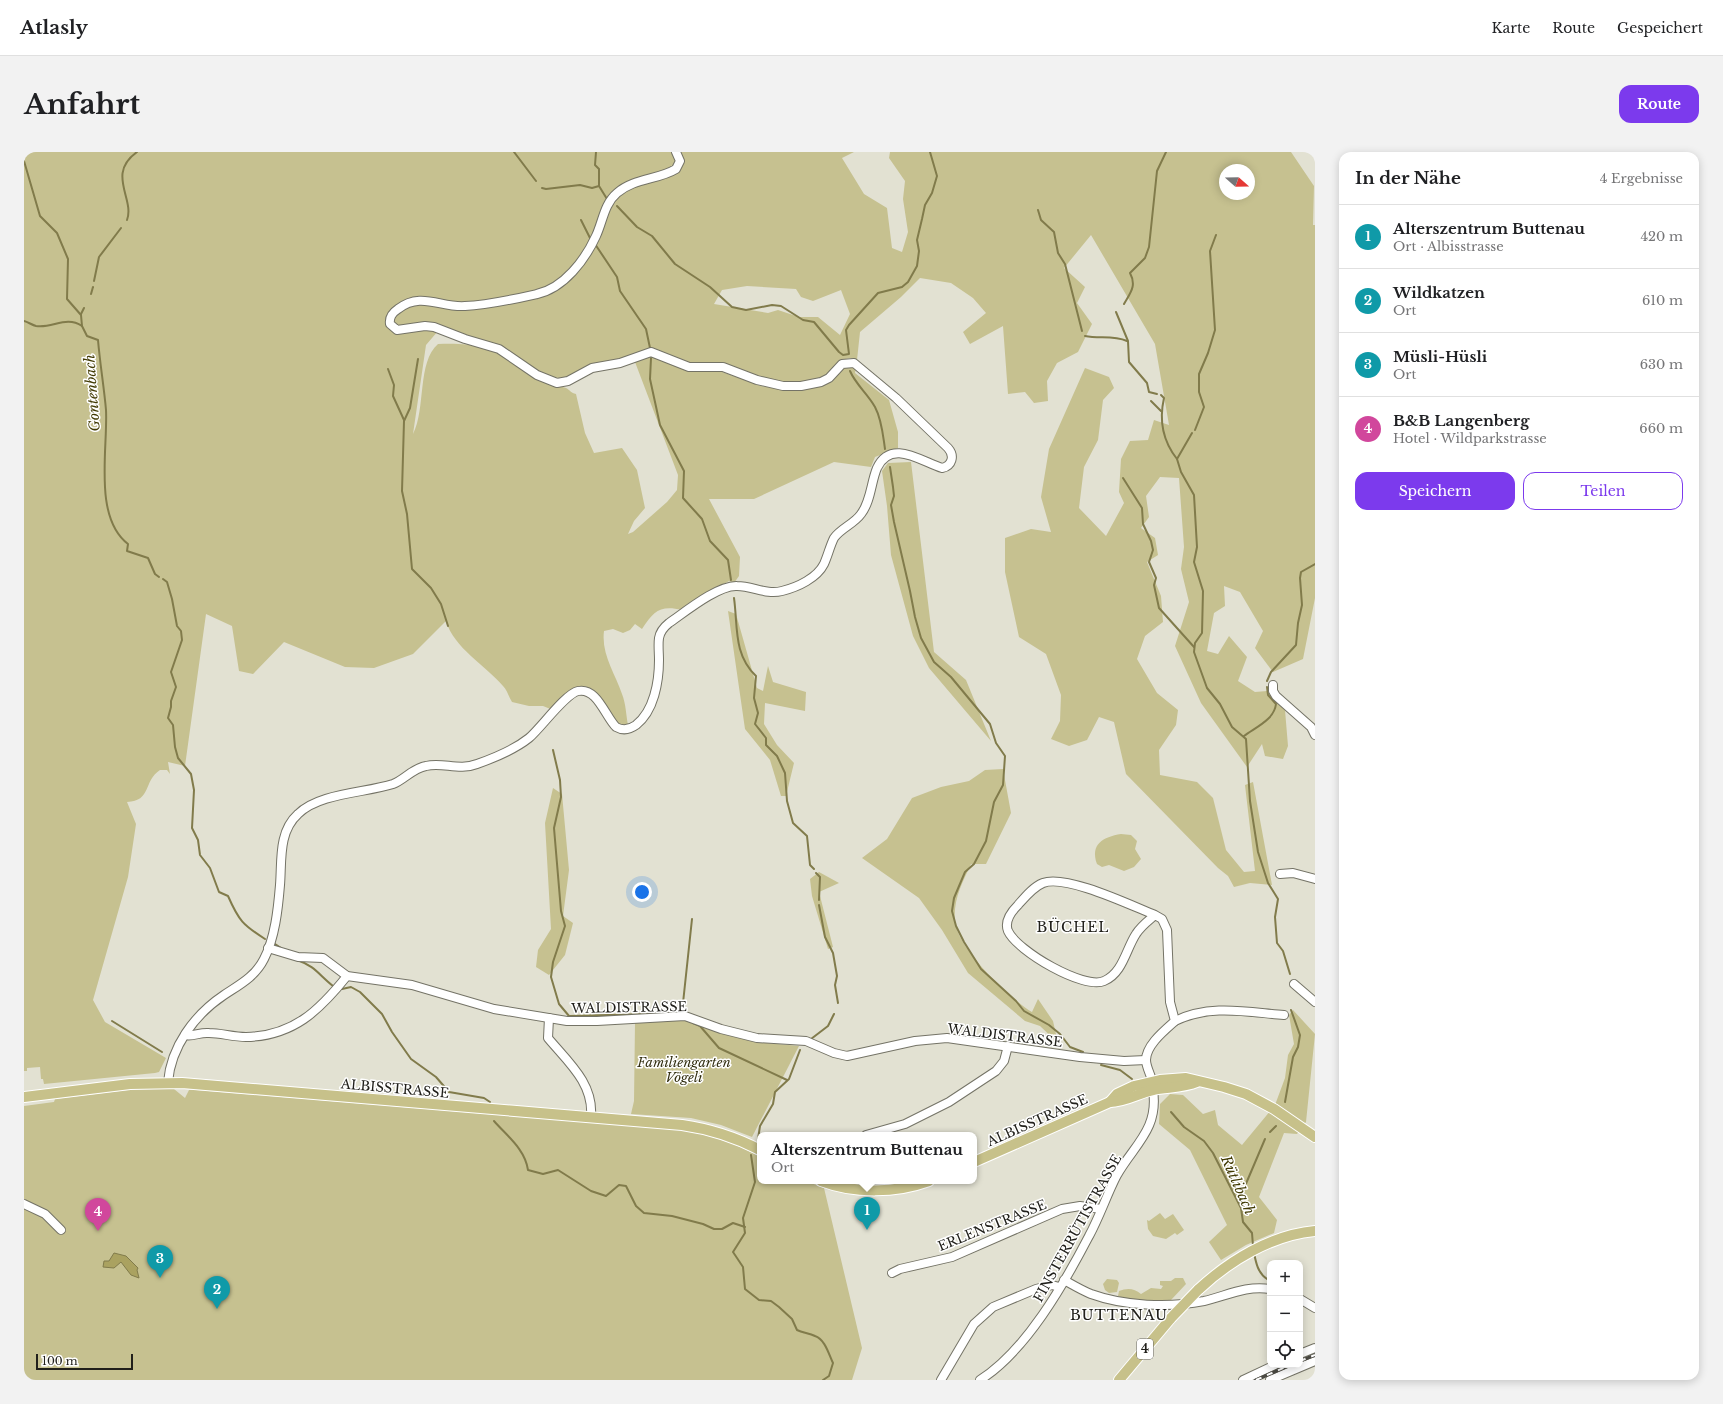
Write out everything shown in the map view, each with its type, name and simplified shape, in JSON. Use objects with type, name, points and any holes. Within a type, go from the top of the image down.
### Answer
[{"type":"main road","name":"ALBISSTRASSE","points":[[977,1161],[1110,1102],[1123,1091],[1152,1086],[1168,1078],[1186,1078],[1197,1082],[1218,1085],[1246,1094],[1274,1109],[1315,1137]]},
{"type":"main road","name":"ALBISSTRASSE","points":[[24,1097],[130,1084],[168,1082],[666,1123],[704,1128],[736,1138],[757,1148]]},
{"type":"main road","points":[[834,1184],[859,1190],[902,1188],[917,1184]]},
{"type":"main road","name":"4","points":[[1119,1380],[1171,1318],[1198,1290],[1230,1264],[1270,1243],[1289,1236],[1315,1231]]},
{"type":"street","points":[[168,1082],[172,1059],[185,1035],[207,1008],[253,975],[264,960],[279,896],[284,841],[290,823],[301,811],[323,801],[396,783],[425,766],[462,768],[478,764],[526,741],[570,696],[579,690],[592,694],[616,726],[622,729],[632,728],[643,718],[654,696],[659,668],[659,638],[663,629],[669,623],[727,587],[738,586],[762,592],[776,592],[794,587],[817,574],[823,565],[832,542],[838,534],[864,510],[877,468],[887,457],[898,454],[910,454],[942,468],[947,467],[951,461],[951,454],[948,448],[896,398],[854,363],[842,364],[829,378],[821,382],[801,386],[783,386],[757,380],[723,367],[689,367],[651,352],[620,363],[592,368],[568,381],[557,383],[537,375],[495,348],[465,340],[434,327],[425,326],[397,330],[390,324],[390,319],[393,313],[412,302],[432,301],[467,306],[536,295],[556,288],[572,272],[590,247],[596,236],[605,210],[613,197],[627,186],[676,169],[680,161],[676,152]]},
{"type":"street","points":[[1273,685],[1273,691],[1276,696],[1311,727],[1315,735]]},
{"type":"street","points":[[1280,874],[1293,873],[1315,879]]},
{"type":"street","points":[[1155,915],[1136,933],[1118,969],[1108,979],[1099,982],[1088,981],[1070,975],[1032,954],[1013,938],[1007,927],[1008,918],[1013,909],[1037,886],[1047,881],[1066,882],[1084,887],[1155,915],[1162,919],[1167,930],[1170,1002],[1175,1021]]},
{"type":"street","name":"WALDISTRASSE","points":[[268,948],[298,957],[323,958],[347,976],[412,985],[494,1009],[567,1021],[597,1021],[686,1016],[721,1029],[757,1038],[806,1041],[834,1053],[847,1056],[915,1041],[936,1039],[964,1040],[1124,1061],[1146,1060]]},
{"type":"street","points":[[185,1035],[191,1036],[209,1032],[245,1037],[266,1034],[287,1028],[314,1013],[325,1003],[347,976]]},
{"type":"street","points":[[1294,984],[1313,999]]},
{"type":"street","points":[[1146,1060],[1160,1034],[1175,1021],[1187,1015],[1207,1010],[1284,1015]]},
{"type":"street","points":[[549,1018],[548,1038],[579,1074],[590,1102],[591,1117]]},
{"type":"street","points":[[877,1132],[905,1124],[949,1102],[996,1071],[1004,1060],[1008,1046]]},
{"type":"street","name":"FINSTERRÜTISTRASSE","points":[[980,1380],[997,1368],[1022,1341],[1042,1316],[1089,1236],[1118,1173],[1146,1133],[1152,1112],[1152,1086],[1146,1060]]},
{"type":"street","points":[[24,1204],[45,1214],[62,1230]]},
{"type":"street","name":"ERLENSTRASSE","points":[[892,1273],[900,1269],[952,1257],[1062,1209],[1080,1206],[1101,1209]]},
{"type":"street","points":[[941,1380],[974,1324],[993,1307],[1036,1289],[1061,1283],[1104,1298],[1151,1304],[1186,1303],[1205,1300],[1252,1288],[1267,1289]]},
{"type":"street","points":[[1303,1301],[1315,1308]]},
{"type":"street","points":[[1303,1353],[1315,1348]]},
{"type":"street","points":[[1270,1380],[1315,1361]]},
{"type":"street","points":[[1243,1380],[1269,1368]]},
{"type":"green space","points":[[24,152],[854,152],[842,158],[864,194],[887,208],[892,248],[902,252],[908,232],[903,199],[905,181],[889,158],[890,152],[1291,152],[1314,186],[1315,598],[1303,659],[1273,672],[1255,648],[1263,631],[1240,592],[1224,586],[1225,606],[1214,613],[1207,651],[1218,654],[1229,636],[1247,657],[1238,681],[1255,692],[1267,691],[1285,710],[1288,746],[1283,759],[1265,756],[1262,744],[1247,767],[1201,703],[1175,646],[1189,602],[1181,569],[1184,547],[1179,478],[1160,477],[1146,496],[1149,517],[1141,528],[1155,538],[1158,555],[1147,562],[1161,596],[1163,622],[1145,636],[1137,659],[1157,693],[1178,710],[1176,725],[1159,750],[1160,775],[1197,782],[1213,798],[1226,850],[1244,872],[1255,871],[1245,785],[1253,782],[1272,885],[1250,883],[1234,887],[1228,876],[1218,868],[1126,774],[1114,722],[1099,717],[1087,740],[1069,746],[1051,739],[1060,721],[1061,695],[1046,654],[1019,637],[1005,572],[1005,538],[1031,529],[1051,532],[1041,497],[1049,449],[1085,368],[1109,377],[1114,388],[1103,400],[1098,440],[1084,467],[1079,508],[1106,536],[1124,503],[1119,492],[1121,459],[1130,441],[1148,440],[1154,420],[1169,425],[1155,344],[1091,235],[1064,268],[1085,287],[1077,303],[1092,324],[1078,352],[1057,363],[1047,381],[1048,401],[1034,403],[1025,392],[1008,394],[1003,326],[970,344],[963,332],[986,313],[973,298],[951,283],[920,278],[901,297],[860,332],[857,360],[850,358],[842,360],[824,378],[804,383],[785,383],[752,375],[723,364],[698,365],[679,361],[650,348],[629,358],[584,368],[566,377],[559,378],[545,376],[501,347],[438,331],[426,345],[413,434],[417,424],[427,362],[431,352],[438,344],[478,346],[495,352],[548,384],[564,387],[576,394],[585,433],[594,453],[622,448],[637,470],[645,508],[634,521],[628,534],[633,532],[667,502],[677,490],[678,475],[635,362],[645,357],[655,356],[690,371],[714,369],[761,386],[794,391],[821,386],[827,383],[843,368],[856,367],[855,373],[889,400],[898,432],[898,448],[875,457],[871,467],[834,462],[754,499],[709,499],[740,557],[739,576],[734,583],[729,581],[682,610],[668,608],[658,611],[650,618],[642,629],[635,624],[630,630],[623,633],[613,629],[604,631],[607,656],[623,698],[628,725],[616,723],[604,702],[593,690],[587,687],[580,687],[572,690],[553,710],[543,706],[529,706],[512,702],[503,686],[496,678],[471,656],[456,640],[446,621],[413,654],[374,668],[345,667],[284,642],[253,674],[239,671],[232,626],[206,614],[185,766],[168,762],[170,774],[167,770],[160,770],[155,774],[144,794],[140,798],[135,801],[127,802],[136,824],[128,877],[93,1000],[105,1022],[166,1058],[159,1072],[155,1073],[44,1084],[43,1079],[41,1079],[40,1067],[27,1068],[27,1071],[24,1071]],"holes":[[[747,286],[796,289],[801,297],[813,301],[841,290],[850,314],[840,335],[818,317],[799,317],[778,310],[768,313],[714,304],[722,290]]]},
{"type":"green space","points":[[911,462],[934,652],[966,680],[991,741],[929,668],[913,636],[891,555],[887,506],[882,471],[888,463]]},
{"type":"green space","points":[[728,611],[736,614],[757,688],[763,691],[768,666],[773,682],[806,692],[805,711],[765,703],[764,724],[777,745],[794,763],[786,796],[781,796],[770,760],[745,729]]},
{"type":"green space","points":[[1003,769],[1011,813],[986,864],[971,864],[961,885],[955,906],[955,922],[958,933],[965,946],[986,972],[999,985],[1022,1006],[1032,1012],[1038,999],[1053,1021],[1058,1043],[1040,1026],[1025,1021],[968,973],[942,930],[919,898],[862,858],[887,839],[912,798],[941,787],[969,781],[985,770]]},
{"type":"green space","points":[[553,788],[562,794],[569,870],[563,916],[573,923],[565,955],[549,975],[536,967],[538,950],[551,929],[545,823]]},
{"type":"green space","points":[[1121,834],[1131,835],[1137,841],[1135,849],[1141,859],[1134,867],[1124,871],[1109,865],[1102,867],[1097,864],[1095,851],[1100,843],[1109,837]]},
{"type":"green space","points":[[819,872],[839,883],[819,892],[833,947],[828,949],[812,896],[810,879]]},
{"type":"green space","points":[[1293,1010],[1315,1034],[1306,1122],[1297,1134],[1284,1133],[1259,1197],[1277,1220],[1274,1233],[1246,1245],[1221,1260],[1209,1242],[1227,1225],[1190,1150],[1159,1124],[1160,1104],[1170,1094],[1183,1095],[1203,1114],[1215,1110],[1218,1125],[1242,1145],[1275,1105],[1285,1078],[1288,1055],[1294,1044],[1289,1015]]},
{"type":"green space","name":"Familiengarten Vögeli","points":[[687,1019],[756,1042],[799,1046],[752,1137],[721,1125],[691,1118],[631,1114],[634,1101],[635,1023]]},
{"type":"green space","points":[[136,1089],[174,1089],[185,1098],[189,1090],[196,1090],[681,1130],[702,1134],[732,1144],[757,1156],[757,1184],[814,1184],[824,1188],[862,1348],[852,1380],[24,1380],[24,1106],[54,1102],[55,1099]]},
{"type":"green space","points":[[1160,1213],[1165,1219],[1173,1214],[1184,1230],[1177,1235],[1175,1233],[1166,1239],[1153,1236],[1148,1229],[1147,1220],[1149,1221]]},
{"type":"green space","points":[[1175,1278],[1183,1278],[1186,1284],[1171,1300],[1158,1305],[1148,1302],[1128,1300],[1118,1296],[1119,1291],[1125,1289],[1130,1289],[1141,1294],[1151,1288],[1161,1289],[1163,1286],[1160,1285],[1160,1281],[1171,1281]]},
{"type":"green space","points":[[1107,1279],[1117,1280],[1119,1283],[1117,1292],[1109,1293],[1105,1290],[1103,1284]]},
{"type":"shaded area","points":[[114,1253],[126,1256],[138,1268],[139,1278],[131,1275],[121,1262],[114,1268],[103,1267],[104,1261],[109,1261]]},
{"type":"waterway","points":[[127,220],[128,204],[123,186],[123,169],[128,160],[137,152]]},
{"type":"waterway","points":[[514,152],[536,181]]},
{"type":"waterway","points":[[596,152],[595,165],[599,169],[599,186],[607,199]]},
{"type":"waterway","points":[[617,206],[637,227],[652,236],[675,264],[710,287],[732,307],[746,310],[772,305],[781,306],[803,320],[814,322],[839,352],[843,355],[849,354],[846,330],[849,325],[878,293],[902,287],[908,282],[917,266],[919,251],[917,240],[925,205],[932,193],[937,176],[930,152]]},
{"type":"waterway","points":[[1124,304],[1133,286],[1130,273],[1145,258],[1149,247],[1157,171],[1166,152]]},
{"type":"waterway","name":"Gontenbach","points":[[24,161],[40,216],[57,233],[68,259],[67,299],[81,315],[82,326],[87,336],[98,340],[106,410],[105,482],[106,500],[110,517],[117,532],[128,544],[127,551],[148,558],[155,574],[159,577]]},
{"type":"waterway","points":[[542,188],[546,189],[580,185],[592,188],[599,186]]},
{"type":"waterway","points":[[1038,210],[1041,220],[1054,232],[1058,253],[1065,264],[1082,331]]},
{"type":"waterway","points":[[581,220],[590,238]]},
{"type":"waterway","points":[[94,281],[99,257],[121,228]]},
{"type":"waterway","points":[[1195,430],[1204,407],[1199,392],[1199,374],[1208,353],[1215,330],[1210,251],[1216,235]]},
{"type":"waterway","points":[[595,244],[617,277],[620,291],[646,329],[650,348]]},
{"type":"waterway","points":[[91,294],[93,287]]},
{"type":"waterway","name":"Gontenbach","points":[[81,314],[84,308]]},
{"type":"waterway","points":[[1116,312],[1128,341],[1129,362],[1147,383],[1149,392],[1157,394]]},
{"type":"waterway","points":[[24,321],[36,326],[48,326],[65,322],[76,323],[82,326]]},
{"type":"waterway","points":[[1085,336],[1116,338],[1127,341]]},
{"type":"waterway","points":[[651,358],[650,379],[660,425],[684,471],[683,498],[702,519],[710,541],[728,560],[731,580]]},
{"type":"waterway","points":[[418,359],[410,408],[404,421],[402,491],[407,514],[412,569],[431,588],[441,604],[448,626]]},
{"type":"waterway","points":[[388,369],[394,385],[393,396],[404,420]]},
{"type":"waterway","points":[[850,371],[855,381],[872,402],[877,412],[882,428],[885,449]]},
{"type":"waterway","points":[[1161,395],[1164,398],[1162,414],[1163,430],[1168,445],[1177,459]]},
{"type":"waterway","points":[[1151,401],[1161,411]]},
{"type":"waterway","points":[[1192,433],[1177,459],[1181,472],[1194,495],[1197,547],[1194,562],[1203,591],[1202,633],[1195,643],[1194,652],[1207,688],[1220,704],[1232,727],[1246,739],[1250,801],[1258,852],[1268,883],[1278,899],[1275,917],[1277,943],[1283,951],[1290,974]]},
{"type":"waterway","points":[[890,467],[894,496],[891,505],[894,522],[921,638],[934,662],[951,677],[990,724],[996,743],[1005,756],[1003,785],[994,802],[986,841],[974,864],[965,872],[954,898],[952,911],[956,926],[981,969],[1016,1001],[1024,1011],[1049,1025],[1060,1034],[1070,1047],[1083,1052]]},
{"type":"waterway","points":[[1123,478],[1142,508],[1143,524],[1151,541],[1153,550],[1149,562],[1156,578],[1154,585],[1159,608],[1194,647]]},
{"type":"waterway","points":[[1267,681],[1271,672],[1296,645],[1298,623],[1302,605],[1301,572],[1315,564]]},
{"type":"waterway","name":"Gontenbach","points":[[163,579],[167,582],[177,626],[181,631],[182,640],[171,672],[176,687],[171,701],[168,718],[173,725],[175,747],[178,758],[191,774],[194,790],[192,828],[198,840],[200,855],[210,868],[219,892],[228,896],[242,922],[265,939]]},
{"type":"waterway","points":[[734,598],[740,649],[743,658],[756,676],[754,698],[758,713],[755,724],[766,738],[766,745],[777,756],[785,773],[787,801],[793,823],[807,836],[810,865],[814,869]]},
{"type":"waterway","points":[[1244,736],[1264,723],[1275,710],[1276,704],[1268,695],[1267,687]]},
{"type":"waterway","points":[[553,750],[560,780],[561,797],[554,828],[561,911],[565,926],[553,962],[551,977],[559,1004],[569,1016],[648,1014]]},
{"type":"waterway","points":[[816,873],[820,877],[819,900]]},
{"type":"waterway","points":[[819,905],[825,937],[833,953],[837,976],[835,985],[838,1003]]},
{"type":"waterway","points":[[665,1013],[680,1011],[683,1003],[692,919]]},
{"type":"waterway","name":"Gontenbach","points":[[275,944],[281,948]]},
{"type":"waterway","name":"Gontenbach","points":[[297,960],[313,968],[333,986]]},
{"type":"waterway","name":"Gontenbach","points":[[342,989],[351,987],[360,992],[382,1014],[392,1032],[411,1059],[436,1077],[449,1092],[484,1098],[490,1102]]},
{"type":"waterway","points":[[1285,1102],[1293,1057],[1298,1047],[1300,1035],[1291,1010]]},
{"type":"waterway","points":[[811,1039],[828,1026],[834,1014]]},
{"type":"waterway","points":[[112,1021],[162,1052]]},
{"type":"waterway","points":[[693,1023],[700,1026],[719,1048],[787,1080]]},
{"type":"waterway","points":[[759,1132],[760,1126],[773,1104],[775,1092],[789,1079],[800,1050]]},
{"type":"waterway","points":[[1101,1065],[1120,1070],[1132,1079]]},
{"type":"waterway","name":"Rütlibach","points":[[1171,1112],[1184,1127],[1204,1141],[1213,1153],[1241,1208],[1243,1222],[1252,1233],[1253,1246]]},
{"type":"waterway","name":"Gontenbach","points":[[494,1121],[519,1149],[526,1162],[528,1170],[543,1174],[558,1170],[591,1191],[606,1196],[619,1185],[626,1186],[636,1206],[644,1213],[672,1216],[703,1224],[714,1229],[722,1229],[733,1223],[745,1227]]},
{"type":"waterway","points":[[1270,1132],[1276,1126]]},
{"type":"waterway","points":[[1240,1205],[1245,1186],[1265,1139]]},
{"type":"waterway","name":"Gontenbach","points":[[751,1155],[755,1182],[743,1218],[745,1233],[733,1252],[743,1267],[745,1289],[759,1300],[771,1301],[792,1319],[797,1330],[813,1335],[824,1344],[833,1363],[829,1376],[823,1380]]},
{"type":"waterway","name":"Rütlibach","points":[[1254,1253],[1259,1271],[1267,1279]]},
{"type":"railway","points":[[1303,1360],[1315,1355]]},
{"type":"railway","points":[[1256,1380],[1283,1368]]},
{"type":"place","name":"Alterszentrum Buttenau","points":[[867,1230]]},
{"type":"place","name":"B&B Langenberg","points":[[98,1231]]},
{"type":"place","name":"Müsli-Hüsli","points":[[160,1278]]},
{"type":"place","name":"Wildkatzen","points":[[217,1309]]},
{"type":"district","name":"BÜCHEL","points":[[1073,927]]},
{"type":"district","name":"BUTTENAU","points":[[1119,1315]]}]
